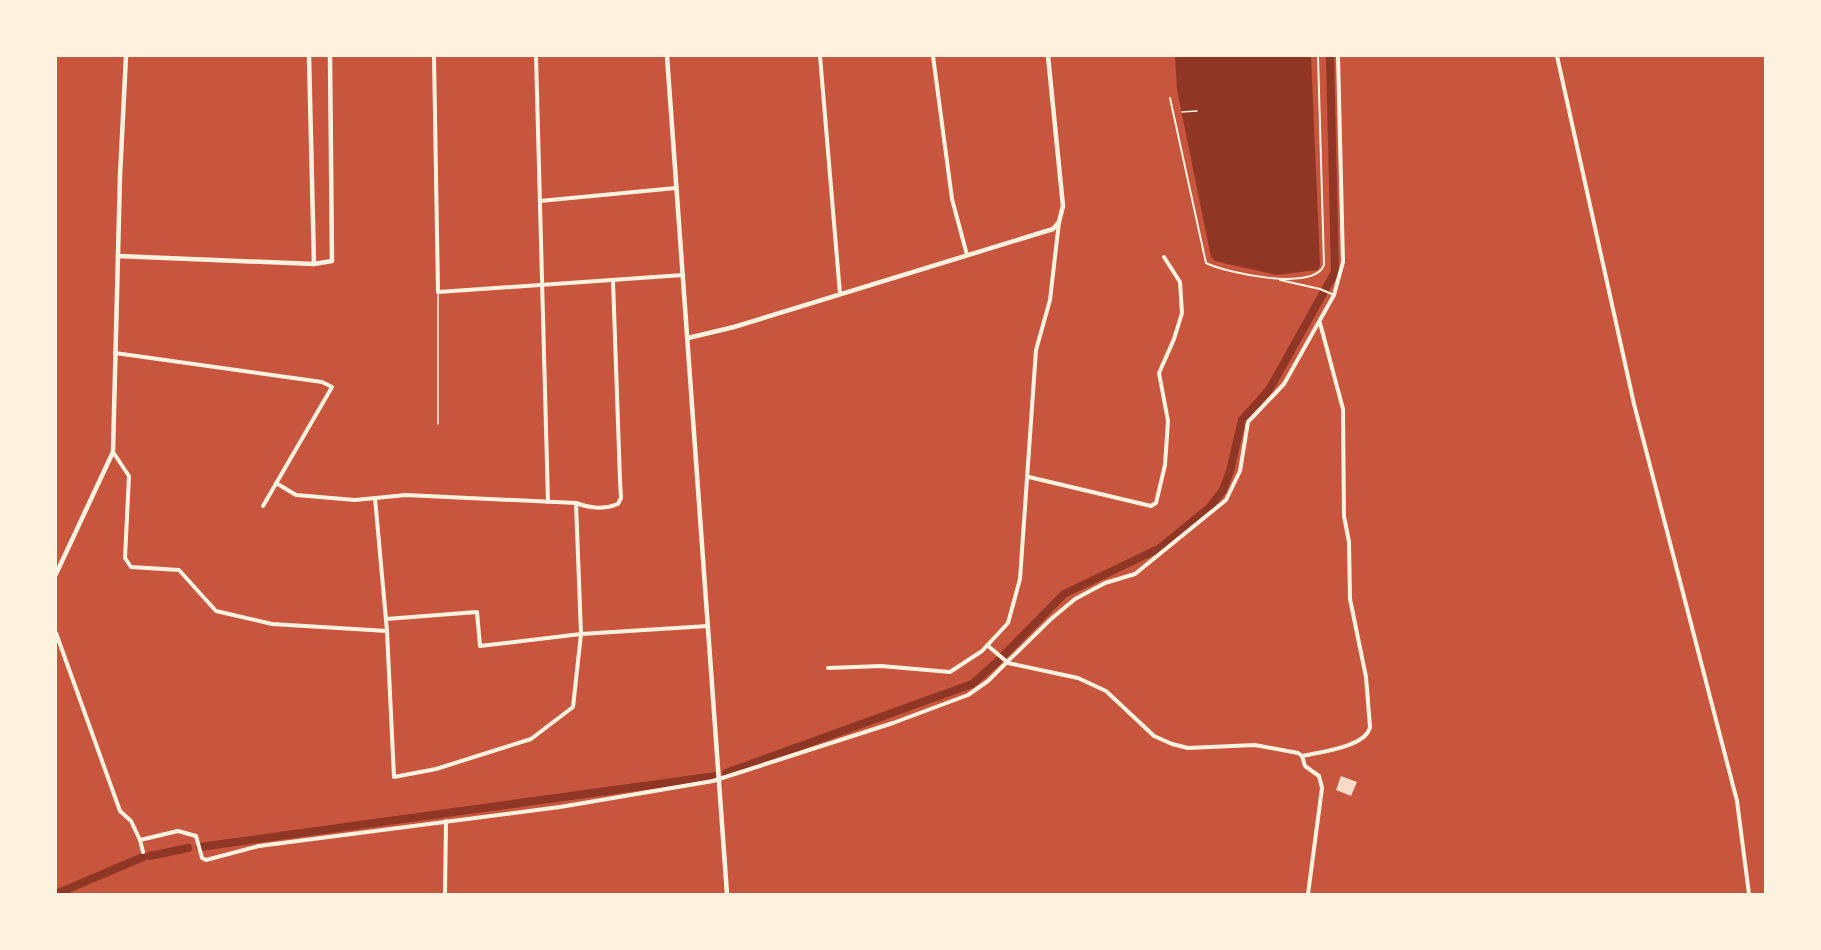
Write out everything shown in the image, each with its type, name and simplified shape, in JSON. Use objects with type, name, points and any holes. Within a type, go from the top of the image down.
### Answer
[{"type":"street","points":[[56,574],[113,452],[126,56]]},
{"type":"street","points":[[309,56],[314,264]]},
{"type":"street","points":[[118,256],[314,264],[332,261],[330,56]]},
{"type":"street","points":[[434,56],[438,292],[683,275]]},
{"type":"street","points":[[536,56],[548,502]]},
{"type":"street","points":[[667,56],[727,894]]},
{"type":"street","points":[[820,56],[840,294]]},
{"type":"street","points":[[933,56],[952,199],[967,255]]},
{"type":"street","points":[[828,668],[892,666],[950,672],[987,645],[1008,623],[1020,579],[1029,477],[1030,421],[1036,350],[1050,300],[1063,206],[1048,56]]},
{"type":"street","points":[[1276,279],[1311,276],[1318,273],[1324,265],[1318,56]]},
{"type":"street","points":[[140,840],[178,831],[196,836],[200,852],[206,860],[259,846],[560,807],[720,778],[893,723],[968,695],[988,681],[1051,618],[1075,599],[1106,584],[1136,574],[1226,500],[1240,471],[1248,422],[1284,384],[1334,296],[1343,262],[1338,56]]},
{"type":"street","points":[[1557,56],[1635,404],[1737,801],[1749,894]]},
{"type":"street","points":[[1170,98],[1206,263],[1320,289],[1334,296]]},
{"type":"street","points":[[540,201],[677,188]]},
{"type":"street","points":[[688,338],[1053,229],[1059,222]]},
{"type":"street","points":[[1029,477],[1151,506],[1156,503],[1164,472],[1167,428],[1159,372],[1177,331],[1182,313],[1180,282],[1164,257]]},
{"type":"street","points":[[276,483],[296,495],[354,500],[406,495],[576,503],[591,508],[618,504],[621,498],[613,281]]},
{"type":"street","points":[[987,645],[1006,661],[1078,678],[1106,691],[1154,736],[1172,744],[1188,748],[1255,745],[1290,750],[1302,756],[1360,741],[1368,733],[1370,727],[1366,677],[1350,599],[1349,542],[1344,516],[1343,409],[1320,322]]},
{"type":"street","points":[[115,353],[322,382],[332,387],[263,506]]},
{"type":"street","points":[[113,452],[129,476],[125,558],[131,567],[179,570],[216,611],[272,624],[387,631]]},
{"type":"street","points":[[375,498],[387,631],[394,777],[436,769],[531,739],[573,707],[581,634],[576,503]]},
{"type":"street","points":[[386,619],[477,612],[480,646],[581,634],[709,626]]},
{"type":"street","points":[[56,633],[120,811],[131,821],[143,852]]},
{"type":"street","points":[[1302,756],[1305,766],[1319,776],[1322,788],[1308,894]]},
{"type":"street","points":[[445,894],[446,821]]},
{"type":"lane","points":[[438,292],[438,424]]},
{"type":"path","points":[[1182,112],[1197,111]]},
{"type":"shaded area","points":[[1175,56],[1311,56],[1320,265],[1318,270],[1276,275],[1215,261],[1211,257],[1177,90]]},
{"type":"building","points":[[1341,776],[1357,782],[1351,796],[1336,790]]},
{"type":"waterway","points":[[726,773],[972,684],[1064,594],[1160,548],[1210,507],[1223,490],[1230,471],[1242,420],[1269,390],[1335,272],[1330,56]]},
{"type":"waterway","points":[[200,847],[716,776]]},
{"type":"waterway","points":[[150,856],[188,848]]},
{"type":"waterway","points":[[56,894],[143,857]]}]
